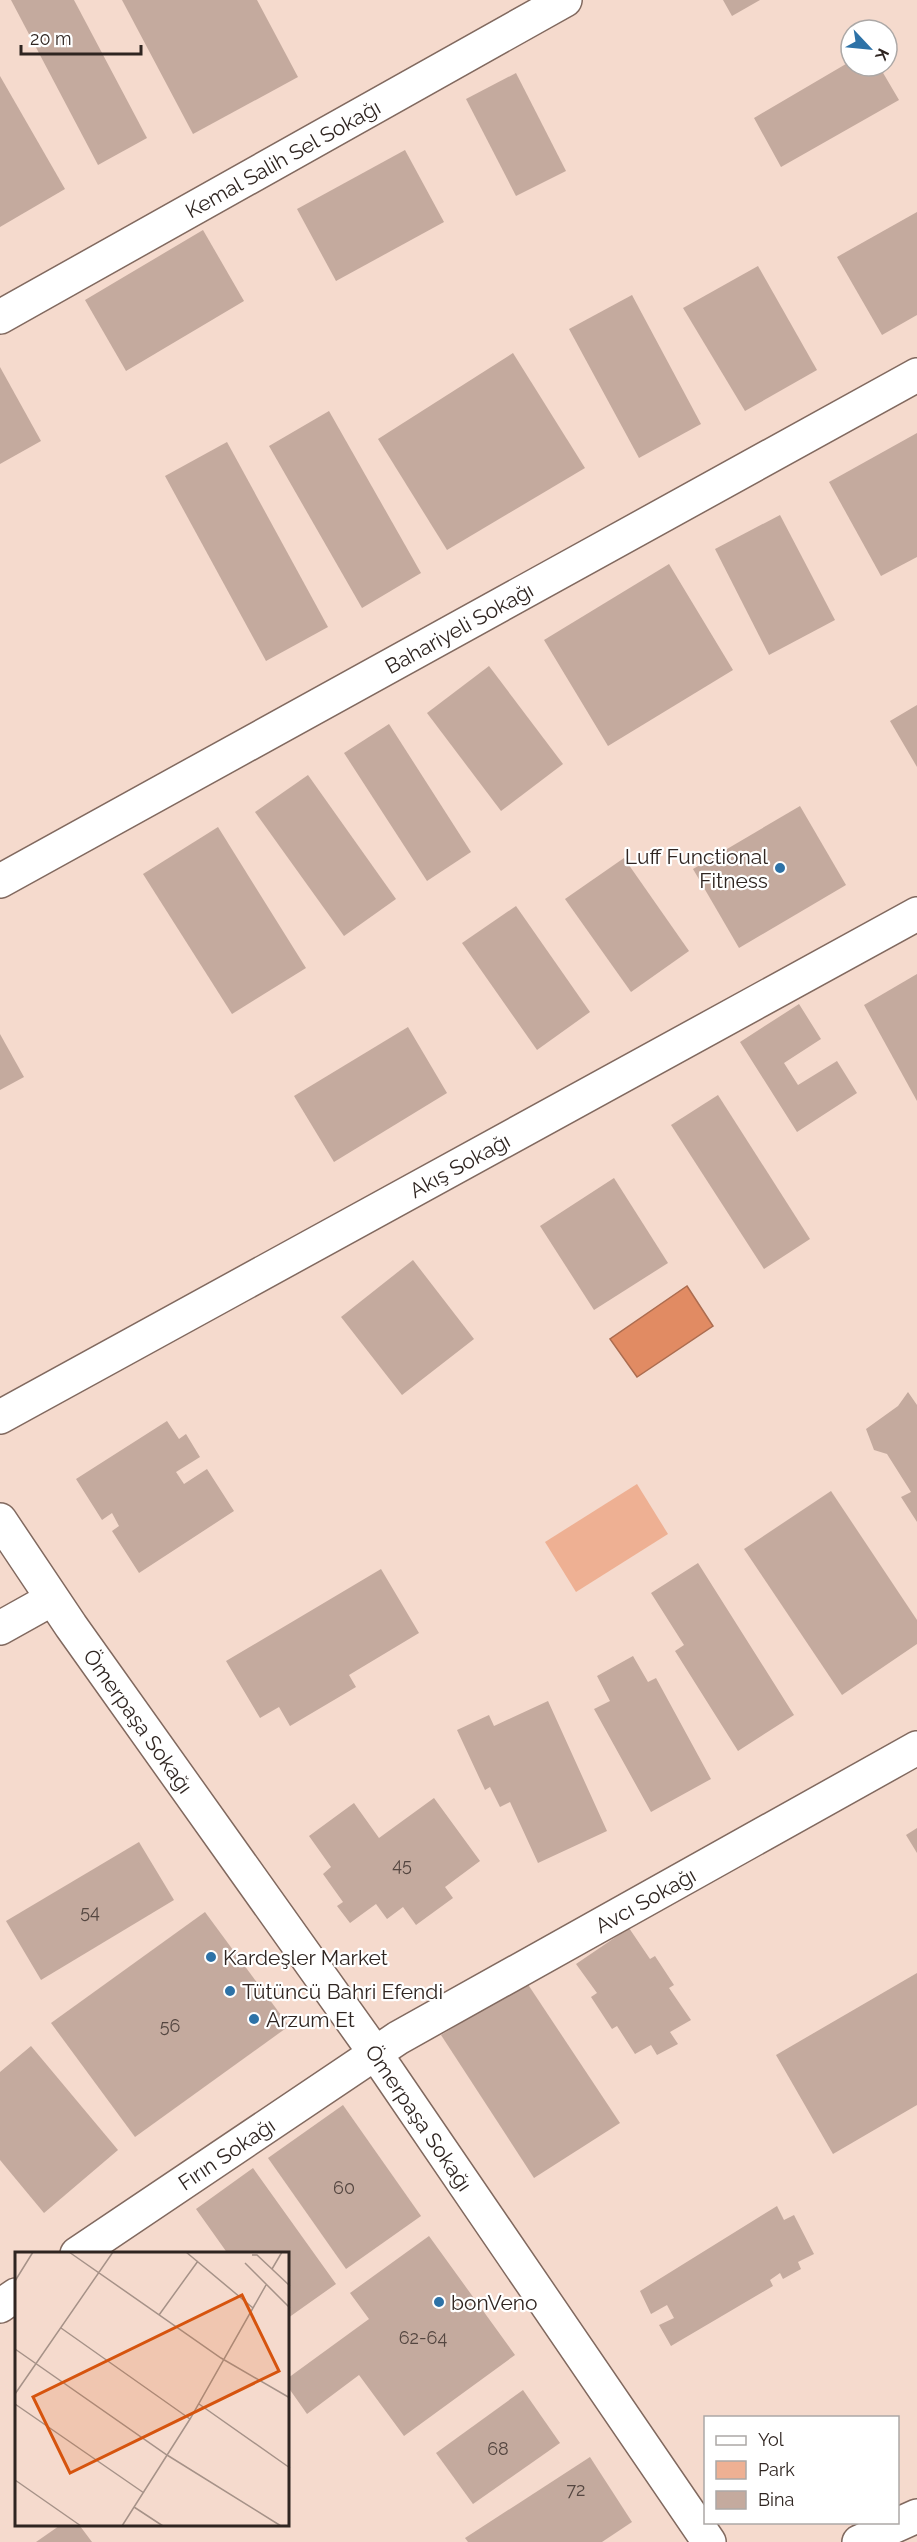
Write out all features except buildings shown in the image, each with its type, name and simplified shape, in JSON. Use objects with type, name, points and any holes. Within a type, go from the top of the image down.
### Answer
[{"type":"street","name":"Kemal Salih Sel Sokağı","points":[[0,317],[565,0]]},
{"type":"street","name":"Bahariyeli Sokağı","points":[[0,881],[917,375]]},
{"type":"street","name":"Akış Sokağı","points":[[0,1417],[917,914]]},
{"type":"street","name":"Ömerpaşa Sokağı","points":[[0,1520],[52,1599],[375,2053],[709,2542]]},
{"type":"street","points":[[0,1628],[52,1599]]},
{"type":"street","name":"Avcı Sokağı","points":[[375,2053],[917,1748]]},
{"type":"street","name":"Fırın Sokağı","points":[[80,2252],[375,2053]]},
{"type":"street","points":[[0,2306],[15,2296]]},
{"type":"street","points":[[899,2524],[917,2516]]},
{"type":"street","points":[[858,2542],[899,2524]]},
{"type":"green space","points":[[637,1484],[668,1534],[576,1592],[545,1542]]},
{"type":"shaded area","points":[[687,1286],[713,1326],[637,1377],[610,1339]]},
{"type":"place","name":"Luff Functional Fitness","points":[[780,868]]},
{"type":"place","name":"Kardeşler Market","points":[[211,1957]]},
{"type":"place","name":"Tütüncü Bahri Efendi","points":[[230,1991]]},
{"type":"place","name":"Arzum Et","points":[[254,2019]]},
{"type":"place","name":"bonVeno","points":[[439,2302]]}]
